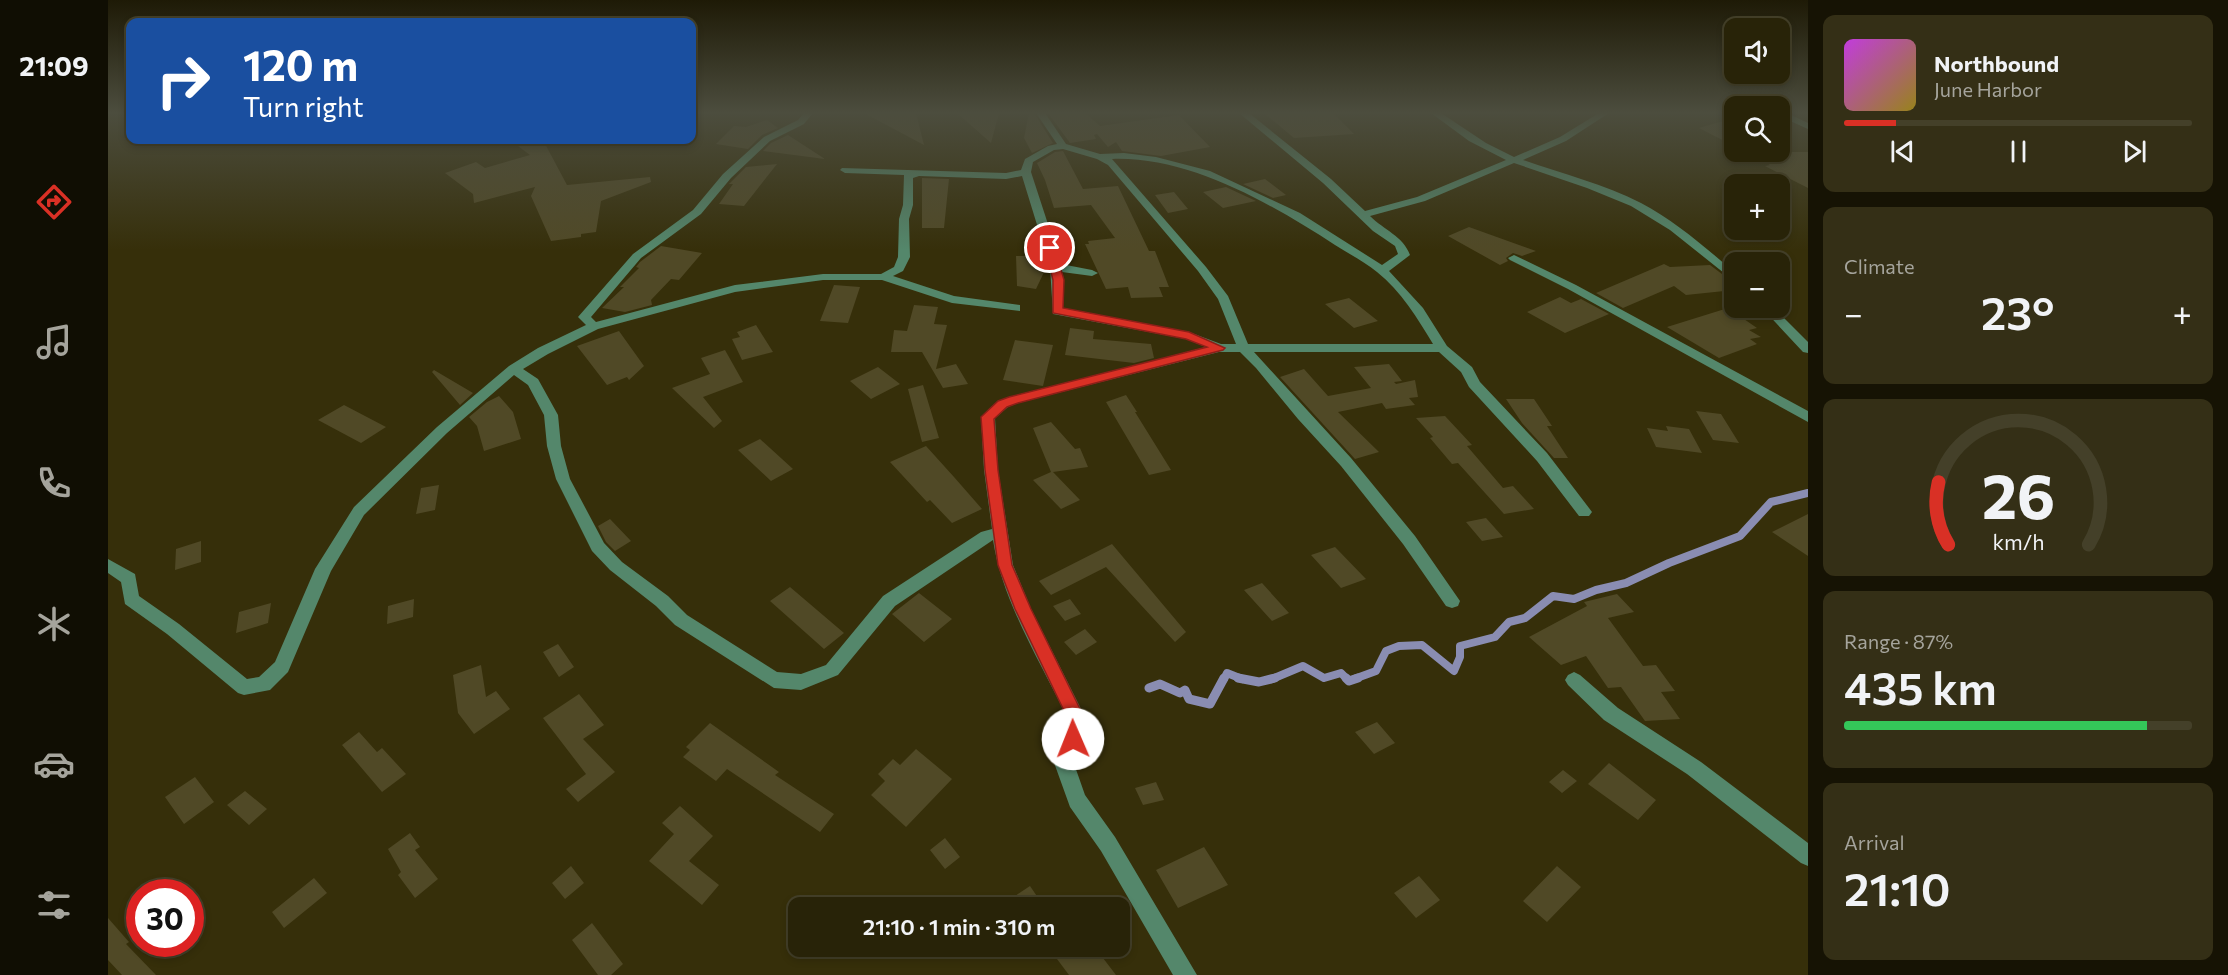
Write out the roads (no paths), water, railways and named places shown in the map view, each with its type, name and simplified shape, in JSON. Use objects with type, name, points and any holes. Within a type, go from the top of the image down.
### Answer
[{"type":"street","points":[[594,326],[584,317],[637,256],[697,212],[727,176],[746,158]]},
{"type":"street","points":[[1033,158],[1029,161],[1026,172],[1056,267],[1057,310],[1189,336],[1219,348]]},
{"type":"street","points":[[1103,158],[1111,163],[1202,269],[1224,299],[1244,349],[1346,462],[1410,540],[1452,601]]},
{"type":"street","points":[[1144,158],[1207,173],[1296,215],[1382,270],[1419,311],[1442,348],[1467,370],[1474,384],[1542,457],[1584,512]]},
{"type":"street","points":[[1299,158],[1327,181],[1377,229],[1400,244],[1404,255],[1382,270]]},
{"type":"street","points":[[1510,158],[1585,184],[1645,210],[1668,223],[1724,270]]},
{"type":"street","points":[[1364,215],[1421,198],[1517,158]]},
{"type":"street","points":[[845,170],[1006,176],[1026,172]]},
{"type":"street","points":[[883,277],[899,269],[904,257],[904,219],[908,206],[908,177],[915,174]]},
{"type":"street","points":[[1514,258],[1572,286],[1808,417]]},
{"type":"street","points":[[1056,267],[1092,273]]},
{"type":"street","points":[[108,565],[129,579],[131,599],[173,629],[244,687],[264,684],[282,667],[322,568],[359,511],[441,430],[514,369],[543,351],[594,326],[735,289],[823,277],[883,277],[952,299],[1016,308]]},
{"type":"street","points":[[1778,318],[1808,349]]},
{"type":"street","points":[[1186,975],[1108,844],[1077,800],[1062,757],[1073,739],[1077,719],[1005,565],[987,417],[1003,404],[1219,348],[1442,348]]},
{"type":"street","points":[[514,369],[533,382],[552,415],[554,446],[563,479],[598,548],[616,566],[662,601],[681,620],[774,680],[801,682],[831,670],[889,601],[987,536],[1001,532]]},
{"type":"street","points":[[1574,680],[1611,714],[1694,768],[1808,856]]},
{"type":"waterway","points":[[1354,679],[1376,671],[1386,651],[1399,646],[1422,645],[1454,671],[1460,657],[1460,646],[1495,637],[1509,622],[1525,618],[1553,596],[1574,599],[1596,590],[1626,583],[1669,563],[1740,536],[1771,502],[1808,493]]},
{"type":"waterway","points":[[1273,678],[1303,666],[1324,678],[1341,673],[1349,681],[1358,678]]},
{"type":"waterway","points":[[1224,679],[1227,673],[1241,679]]},
{"type":"waterway","points":[[1149,688],[1160,684],[1180,693],[1185,690],[1189,699],[1210,704],[1224,678]]},
{"type":"waterway","points":[[1241,679],[1259,682],[1273,678]]}]
